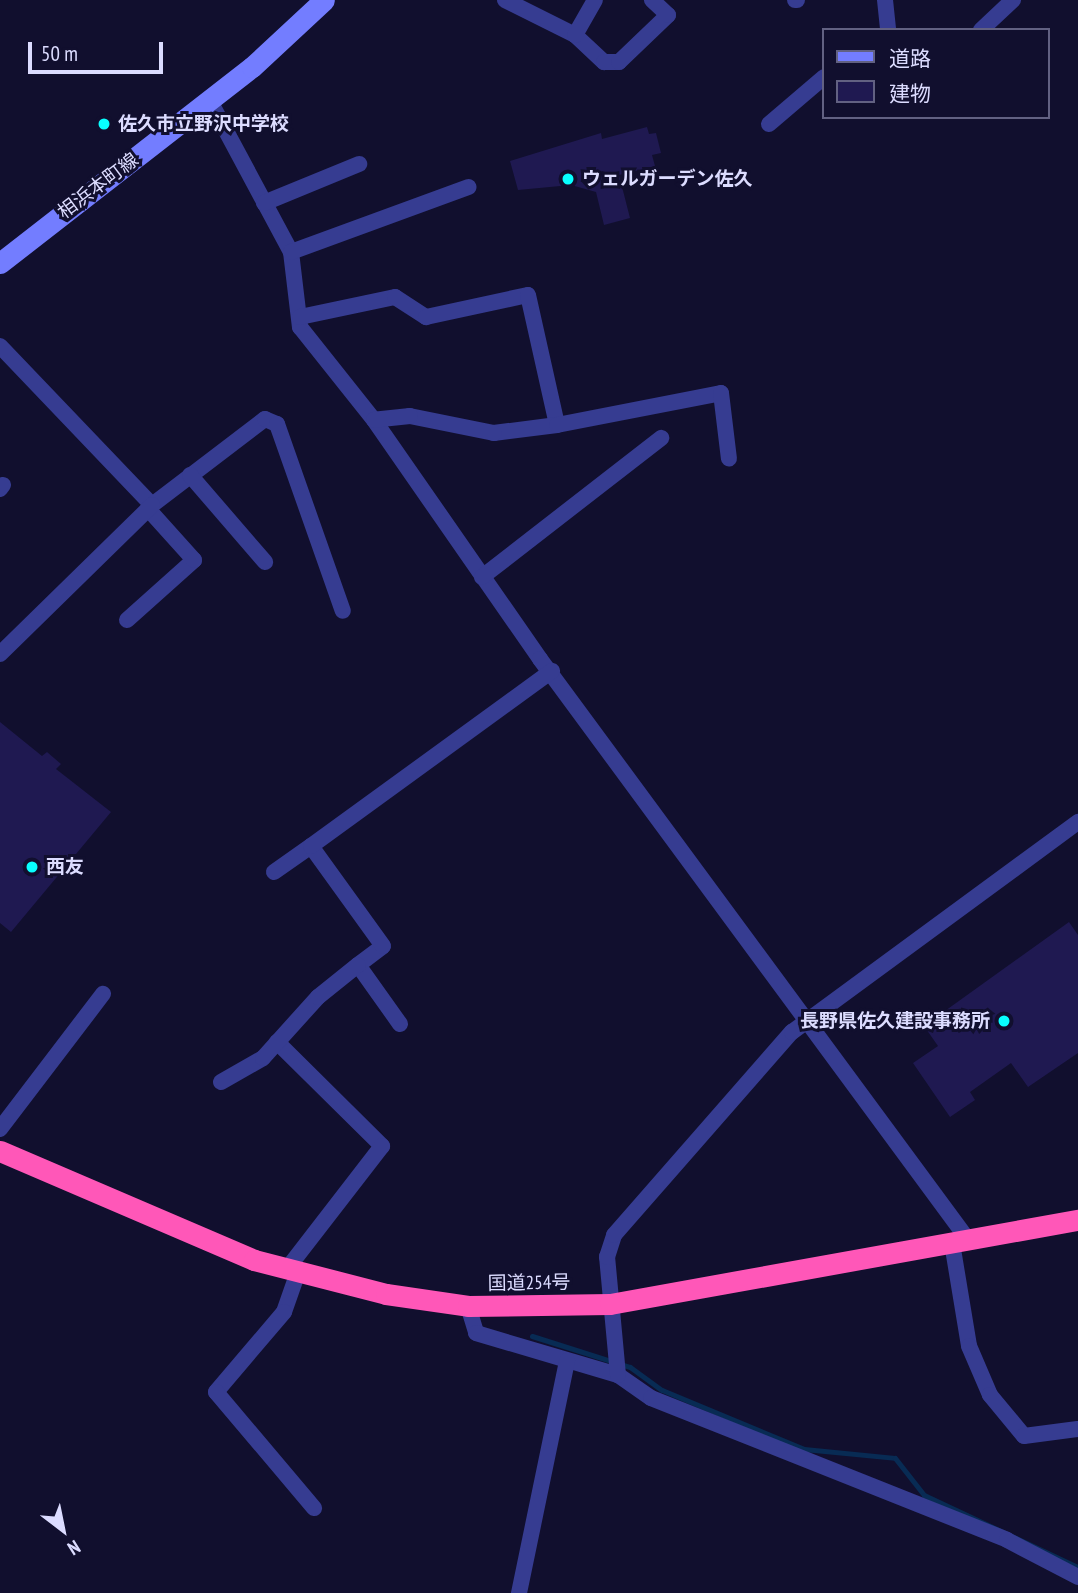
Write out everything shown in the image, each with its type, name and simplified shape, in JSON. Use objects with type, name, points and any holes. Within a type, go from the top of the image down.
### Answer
[{"type":"highway","name":"国道254号","points":[[0,1151],[292,1271],[468,1306],[610,1304],[1078,1220]]},
{"type":"main road","name":"相浜本町線","points":[[0,263],[210,101],[324,0]]},
{"type":"street","points":[[505,0],[575,35],[604,62],[620,62],[668,15],[652,0]]},
{"type":"street","points":[[575,35],[595,0]]},
{"type":"street","points":[[885,0],[886,28]]},
{"type":"street","points":[[983,28],[1013,0]]},
{"type":"street","points":[[769,124],[822,79]]},
{"type":"street","points":[[210,101],[291,252],[300,327],[374,419],[482,578],[796,1009],[809,1017],[960,1242],[969,1346],[990,1395],[1024,1436],[1078,1429]]},
{"type":"street","points":[[264,203],[359,164]]},
{"type":"street","points":[[291,252],[469,187]]},
{"type":"street","points":[[300,317],[395,297],[426,317],[528,295],[557,425]]},
{"type":"street","points":[[0,346],[150,507],[194,560],[127,620]]},
{"type":"street","points":[[374,419],[410,415],[494,433],[557,425],[720,393],[729,459]]},
{"type":"street","points":[[0,654],[150,507],[265,418],[276,424],[343,611]]},
{"type":"street","points":[[482,578],[661,438]]},
{"type":"street","points":[[190,475],[265,562]]},
{"type":"street","points":[[274,872],[552,671]]},
{"type":"street","points":[[618,1375],[607,1257],[614,1236],[809,1017],[1078,822]]},
{"type":"street","points":[[220,1082],[263,1058],[358,965],[383,946],[311,846]]},
{"type":"street","points":[[358,965],[400,1024]]},
{"type":"street","points":[[0,1129],[103,994]]},
{"type":"street","points":[[277,1042],[382,1146],[292,1271],[284,1312],[216,1392],[314,1508]]},
{"type":"street","points":[[468,1306],[469,1326],[476,1333],[618,1375],[651,1398],[1007,1540],[1078,1577]]},
{"type":"street","points":[[519,1593],[567,1361]]},
{"type":"building","name":"ウェルガーデン佐久","points":[[647,127],[649,134],[656,133],[661,153],[652,155],[655,166],[619,175],[630,218],[604,225],[596,192],[571,185],[518,190],[510,161],[601,133],[602,139]]},
{"type":"building","name":"西友","points":[[0,722],[42,756],[47,752],[61,764],[56,769],[111,812],[11,932],[0,923]]},
{"type":"building","name":"長野県佐久建設事務所","points":[[1069,922],[1078,935],[1078,1053],[1028,1087],[1011,1063],[970,1092],[975,1100],[950,1117],[913,1063],[938,1046],[924,1026]]},
{"type":"waterway","points":[[532,1336],[630,1367],[662,1390],[804,1449],[895,1458],[924,1495],[1078,1567]]},
{"type":"place","name":"佐久市立野沢中学校","points":[[104,124]]},
{"type":"place","name":"ウェルガーデン佐久","points":[[568,179]]},
{"type":"place","name":"西友","points":[[32,867]]},
{"type":"place","name":"長野県佐久建設事務所","points":[[1004,1021]]}]
